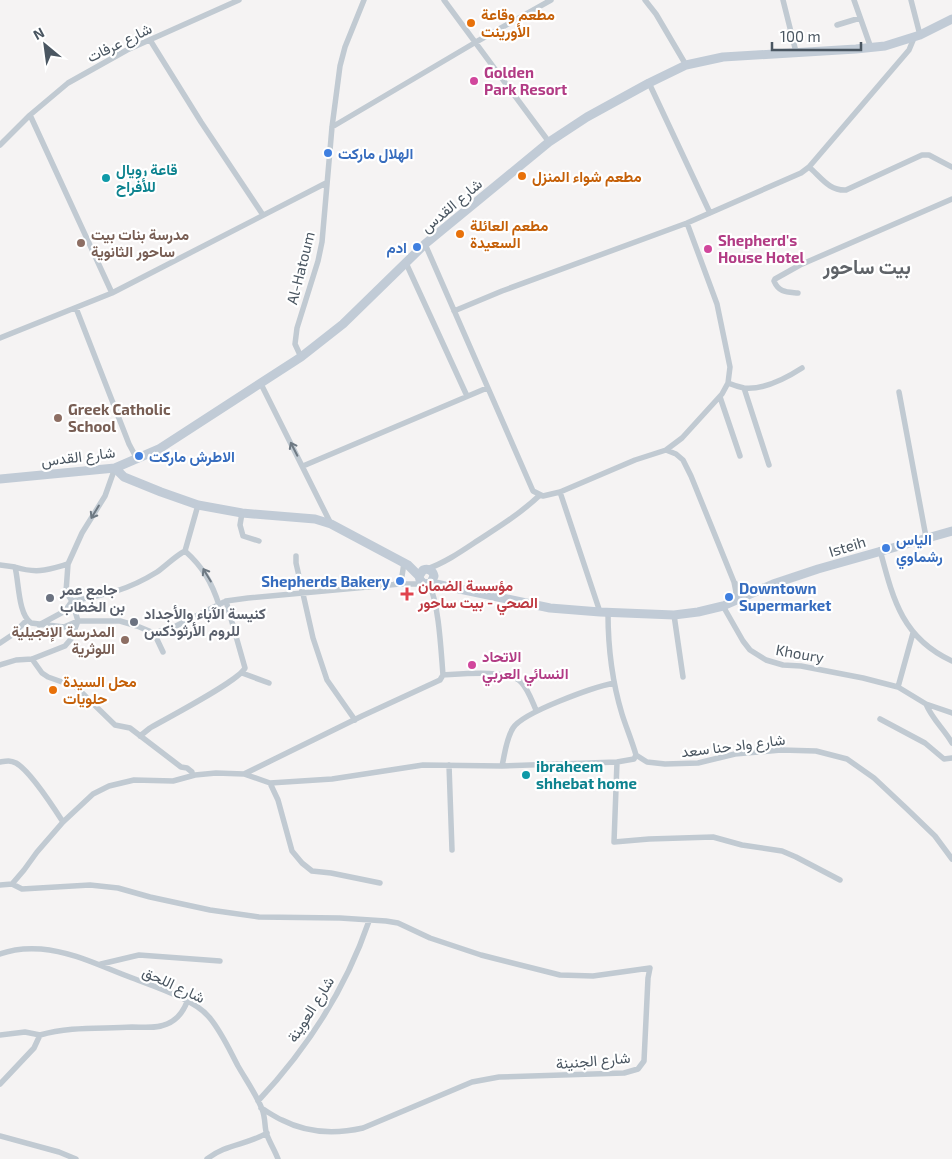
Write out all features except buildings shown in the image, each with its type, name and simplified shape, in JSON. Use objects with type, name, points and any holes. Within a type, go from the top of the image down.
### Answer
[{"type":"main road","name":"شارع القدس","points":[[0,479],[115,468],[158,449],[301,357],[343,324],[425,244],[549,142],[587,117],[686,65],[723,58],[885,46],[917,37],[952,19]]},
{"type":"main road","name":"Isteih","points":[[115,468],[124,477],[198,505],[242,513],[315,519],[331,524],[406,564],[427,578],[550,608],[674,615],[723,606],[752,593],[818,569],[952,531]]},
{"type":"street","name":"شارع عرفات","points":[[0,145],[30,115],[68,83],[127,50],[238,0]]},
{"type":"street","name":"Al-Hatoum","points":[[301,357],[295,344],[297,328],[322,242],[326,183],[340,66],[364,0]]},
{"type":"street","points":[[444,0],[549,142]]},
{"type":"street","points":[[332,127],[551,0]]},
{"type":"street","points":[[645,0],[656,14],[686,65]]},
{"type":"street","points":[[783,0],[796,52]]},
{"type":"street","points":[[854,0],[871,48]]},
{"type":"street","points":[[454,310],[687,223],[800,173],[809,167],[909,50],[917,37],[911,0]]},
{"type":"street","points":[[837,25],[860,18]]},
{"type":"street","points":[[150,40],[201,122],[263,215]]},
{"type":"street","points":[[649,83],[710,213]]},
{"type":"street","points":[[30,115],[112,293]]},
{"type":"street","points":[[809,167],[825,182],[838,190],[846,190],[922,156],[928,155],[952,167]]},
{"type":"street","points":[[0,338],[112,293],[326,183]]},
{"type":"street","points":[[798,293],[781,291],[776,287],[775,279],[800,265],[952,199]]},
{"type":"street","points":[[15,567],[19,580],[21,604],[27,620],[38,625],[64,627],[78,621],[120,621],[154,633],[176,626],[226,601],[397,584],[427,578],[448,560],[491,532],[540,495],[560,492],[635,460],[666,450],[682,438],[720,397],[728,383],[730,367],[717,304],[687,223]]},
{"type":"street","points":[[425,244],[527,481],[533,491],[540,495]]},
{"type":"street","points":[[406,263],[467,396]]},
{"type":"street","points":[[76,308],[129,444],[138,459]]},
{"type":"street","points":[[728,383],[744,388],[772,383],[785,379],[802,368]]},
{"type":"street","points":[[261,384],[331,524]]},
{"type":"street","points":[[303,466],[487,388]]},
{"type":"street","points":[[744,388],[769,465]]},
{"type":"street","points":[[899,392],[926,537]]},
{"type":"street","points":[[720,397],[740,456]]},
{"type":"street","points":[[666,450],[676,454],[683,460],[691,476],[734,582],[736,592],[733,602]]},
{"type":"street","points":[[0,665],[16,660],[32,659],[65,646],[71,639],[78,621],[72,601],[66,592],[68,564],[82,534],[105,496],[115,468]]},
{"type":"street","points":[[12,884],[63,822],[93,794],[109,786],[134,780],[173,780],[216,772],[244,774],[270,783],[332,779],[423,766],[509,766],[617,762],[634,759],[636,754],[622,714],[614,683],[604,612],[560,492]]},
{"type":"street","points":[[38,625],[65,611],[72,601],[108,595],[130,587],[158,571],[175,556],[185,551],[198,505]]},
{"type":"street","points":[[315,519],[320,515],[322,505]]},
{"type":"street","points":[[242,513],[240,525],[243,536],[259,541]]},
{"type":"street","points":[[880,550],[895,600],[913,633],[935,653],[952,661]]},
{"type":"street","points":[[185,551],[201,566],[207,575],[219,605]]},
{"type":"street","points":[[296,556],[302,594],[313,638],[327,680],[355,720]]},
{"type":"street","points":[[0,565],[39,572],[68,564]]},
{"type":"street","points":[[397,584],[406,564]]},
{"type":"street","points":[[244,774],[440,680],[443,675],[435,606],[433,593],[427,578]]},
{"type":"street","points":[[734,582],[742,591],[752,593]]},
{"type":"street","points":[[140,736],[150,728],[242,673],[244,668],[226,601]]},
{"type":"street","name":"Khoury","points":[[723,606],[742,642],[750,650],[766,660],[783,665],[801,666],[864,678],[898,687],[926,704],[952,714]]},
{"type":"street","points":[[674,615],[683,677]]},
{"type":"street","points":[[0,643],[12,635],[27,620]]},
{"type":"street","points":[[154,633],[163,652]]},
{"type":"street","points":[[898,687],[913,633]]},
{"type":"street","points":[[32,659],[42,673],[76,687],[116,725],[130,728],[185,769],[192,772],[192,776]]},
{"type":"street","points":[[242,673],[269,683]]},
{"type":"street","points":[[443,675],[473,673],[515,678],[527,690],[536,710]]},
{"type":"street","points":[[502,766],[508,738],[514,726],[536,710],[614,683]]},
{"type":"street","points":[[926,704],[930,714],[946,732],[952,743]]},
{"type":"street","points":[[880,719],[925,743],[944,760],[952,758]]},
{"type":"street","name":"شارع واد حنا سعد","points":[[636,754],[646,762],[665,764],[698,763],[735,754],[781,750],[816,751],[847,759],[874,778],[907,809],[935,836],[952,859]]},
{"type":"street","points":[[0,762],[17,763],[30,776],[63,822]]},
{"type":"street","points":[[617,762],[614,842],[713,837],[742,845],[782,851],[840,880]]},
{"type":"street","points":[[449,765],[452,850]]},
{"type":"street","points":[[185,769],[203,774]]},
{"type":"street","points":[[180,779],[185,769]]},
{"type":"street","points":[[270,783],[278,800],[292,850],[302,863],[312,871],[330,872],[380,883]]},
{"type":"street","points":[[0,885],[12,884],[22,889],[90,886],[118,888],[210,910],[258,917],[340,918],[369,921]]},
{"type":"street","name":"شارع العوينة","points":[[258,1100],[283,1073],[323,1018],[353,960],[369,921]]},
{"type":"street","name":"شارع الجنينة","points":[[261,1108],[282,1120],[302,1127],[320,1131],[344,1132],[363,1128],[472,1082],[499,1077],[624,1073],[638,1069],[644,1061],[650,968],[593,976],[560,975],[473,952],[430,938],[398,924],[386,921],[369,921]]},
{"type":"street","name":"شارع اللحق","points":[[0,954],[16,949],[43,949],[72,955],[101,964],[133,979],[158,987],[200,1008],[218,1028],[258,1100],[266,1121],[266,1133],[278,1159]]},
{"type":"street","points":[[101,964],[139,955],[220,961]]},
{"type":"street","points":[[0,1035],[25,1032],[40,1035],[77,1028],[152,1028],[168,1024],[178,1017],[187,1002]]},
{"type":"street","points":[[0,1084],[34,1048],[40,1035]]},
{"type":"street","points":[[207,1159],[226,1147],[255,1140],[266,1133]]},
{"type":"street","points":[[0,1136],[59,1152],[76,1159]]},
{"type":"place","name":"مطعم وقاعة الأورينت","points":[[471,23]]},
{"type":"place","name":"Golden Park Resort","points":[[474,81]]},
{"type":"place","name":"الهلال ماركت","points":[[328,153]]},
{"type":"place","name":"مطعم شواء المنزل","points":[[522,176]]},
{"type":"place","name":"قاعة رويال للأفراح","points":[[106,178]]},
{"type":"place","name":"مطعم العائلة السعيدة","points":[[460,234]]},
{"type":"place","name":"مدرسة بنات بيت ساحور الثانوية","points":[[81,243]]},
{"type":"place","name":"ادم","points":[[417,247]]},
{"type":"place","name":"Shepherd's House Hotel","points":[[708,249]]},
{"type":"place","name":"Greek Catholic School","points":[[58,418]]},
{"type":"place","name":"الاطرش ماركت","points":[[139,456]]},
{"type":"place","name":"الياس رشماوي","points":[[886,548]]},
{"type":"place","name":"Shepherds Bakery","points":[[400,581]]},
{"type":"place","name":"مؤسسة الضمان الصحي - بيت ساحور","points":[[407,594]]},
{"type":"place","name":"Downtown Supermarket","points":[[729,597]]},
{"type":"place","name":"جامع عمر بن الخطاب","points":[[50,598]]},
{"type":"place","name":"كنيسة الآباء والأجداد للروم الأرثوذكس","points":[[134,622]]},
{"type":"place","name":"المدرسة الإنجيلية اللوثرية","points":[[125,640]]},
{"type":"place","name":"الاتحاد النسائي العربي","points":[[472,665]]},
{"type":"place","name":"محل السيدة حلويات","points":[[53,690]]},
{"type":"place","name":"ibraheem shhebat home","points":[[526,775]]},
{"type":"district","name":"بيت ساحور","points":[[867,266]]}]
